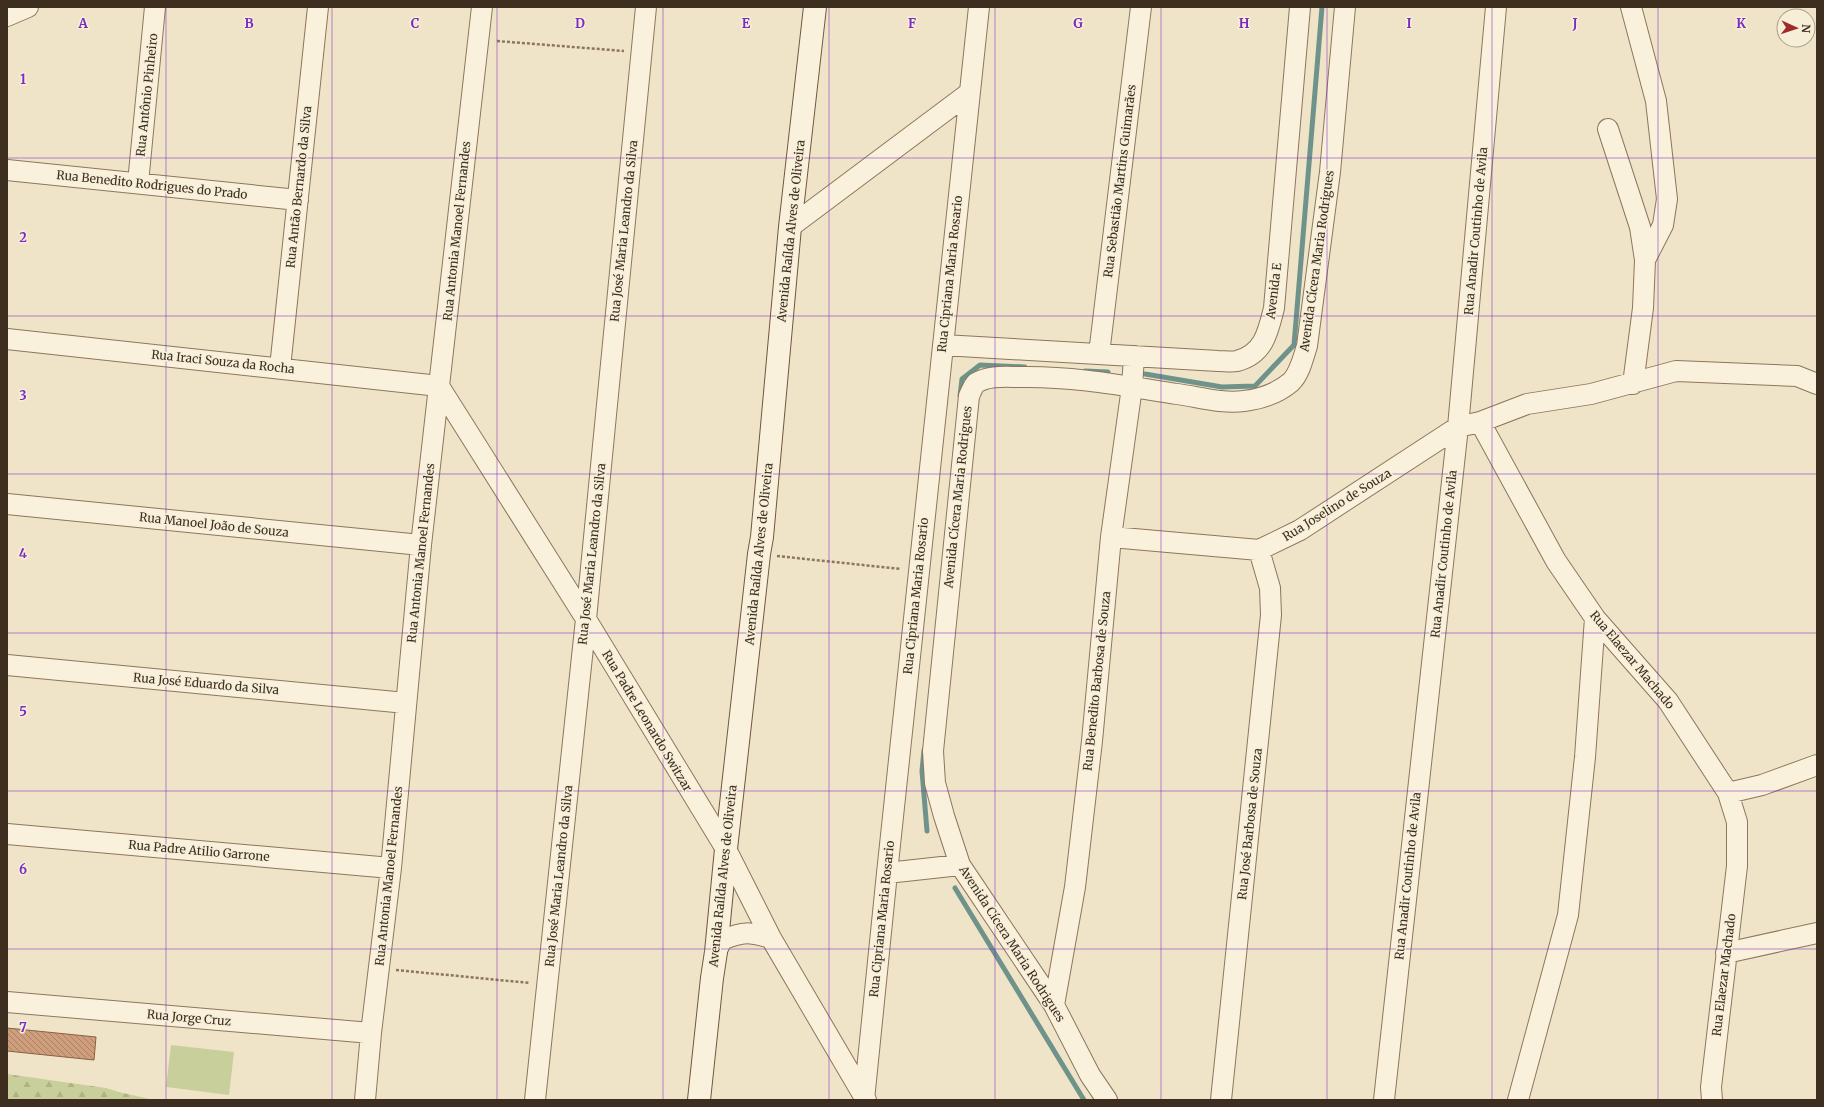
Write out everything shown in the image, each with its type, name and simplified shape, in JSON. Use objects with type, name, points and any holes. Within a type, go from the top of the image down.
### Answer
[{"type":"street","points":[[7,16],[28,7]]},
{"type":"street","name":"Rua Antônio Pinheiro","points":[[138,183],[155,7]]},
{"type":"street","name":"Rua Antão Bernardo da Silva","points":[[280,368],[318,7]]},
{"type":"street","name":"Rua Antonia Manoel Fernandes","points":[[365,1100],[371,1033],[391,868],[421,545],[482,7]]},
{"type":"street","name":"Rua José Maria Leandro da Silva","points":[[535,1100],[586,620],[646,7]]},
{"type":"street","name":"Avenida Raílda Alves de Oliveira","points":[[699,1100],[762,537],[790,227],[815,7]]},
{"type":"street","name":"Rua Cipriana Maria Rosario","points":[[865,1099],[887,874],[979,7]]},
{"type":"street","name":"Rua Sebastião Martins Guimarães","points":[[1099,354],[1141,7]]},
{"type":"street","name":"Avenida E","points":[[943,345],[1237,361],[1258,350],[1268,334],[1274,308],[1300,7]]},
{"type":"street","name":"Avenida Cícera Maria Rodrigues","points":[[1107,1100],[1090,1075],[1054,1005],[960,865],[944,816],[936,783],[933,751],[969,396],[975,384],[986,379],[996,377],[1044,376],[1102,382],[1242,402],[1260,399],[1275,392],[1291,381],[1301,366],[1307,346],[1330,172],[1345,7]]},
{"type":"street","name":"Rua Anadir Coutinho de Avila","points":[[1384,1100],[1458,427],[1496,7]]},
{"type":"street","points":[[1631,7],[1656,101],[1667,199],[1663,225],[1645,260]]},
{"type":"street","points":[[790,227],[969,93]]},
{"type":"street","points":[[1608,129],[1640,228],[1645,260],[1643,308],[1633,384]]},
{"type":"street","name":"Rua Benedito Rodrigues do Prado","points":[[7,170],[298,200]]},
{"type":"street","name":"Rua Iraci Souza da Rocha","points":[[7,339],[439,386]]},
{"type":"street","name":"Rua Benedito Barbosa de Souza","points":[[1054,1005],[1074,887],[1092,741],[1111,537],[1132,387],[1134,356]]},
{"type":"street","points":[[1458,427],[1480,422],[1527,404],[1591,394],[1633,384],[1676,371],[1797,376],[1817,384]]},
{"type":"street","name":"Rua Padre Leonardo Switzar","points":[[439,386],[586,620],[726,849],[771,938],[865,1099]]},
{"type":"street","name":"Rua Elaezar Machado","points":[[1480,422],[1556,561],[1595,618],[1668,701],[1728,793],[1737,822],[1737,866],[1711,1087],[1712,1100]]},
{"type":"street","name":"Rua Joselino de Souza","points":[[1259,550],[1300,530],[1458,427]]},
{"type":"street","name":"Rua Manoel João de Souza","points":[[7,504],[421,545]]},
{"type":"street","points":[[1111,537],[1259,550]]},
{"type":"street","name":"Rua José Barbosa de Souza","points":[[1221,1100],[1271,615],[1270,588],[1259,550]]},
{"type":"street","points":[[1518,1100],[1568,915],[1586,757],[1595,618]]},
{"type":"street","name":"Rua José Eduardo da Silva","points":[[7,665],[406,703]]},
{"type":"street","points":[[1728,793],[1762,785],[1817,765]]},
{"type":"street","name":"Rua Padre Atilio Garrone","points":[[7,834],[391,868]]},
{"type":"street","points":[[887,874],[960,865]]},
{"type":"street","points":[[716,952],[722,940],[746,932],[771,938]]},
{"type":"street","points":[[1726,953],[1817,933]]},
{"type":"street","name":"Rua Jorge Cruz","points":[[7,1002],[371,1033]]},
{"type":"path","points":[[479,39],[641,52]]},
{"type":"path","points":[[759,554],[919,571]]},
{"type":"path","points":[[380,968],[548,985]]},
{"type":"green space","points":[[171,1045],[234,1052],[229,1095],[166,1087]]},
{"type":"green space","points":[[7,1074],[106,1088],[154,1100],[7,1100]]},
{"type":"building","points":[[7,1028],[96,1037],[94,1060],[7,1051]]},
{"type":"waterway","points":[[1145,374],[1222,387],[1255,386],[1294,345],[1322,7]]},
{"type":"waterway","points":[[960,396],[962,379],[980,365],[1025,367]]},
{"type":"waterway","points":[[1085,371],[1108,372]]},
{"type":"waterway","points":[[924,750],[922,771],[927,831]]},
{"type":"waterway","points":[[955,888],[1084,1100]]}]
